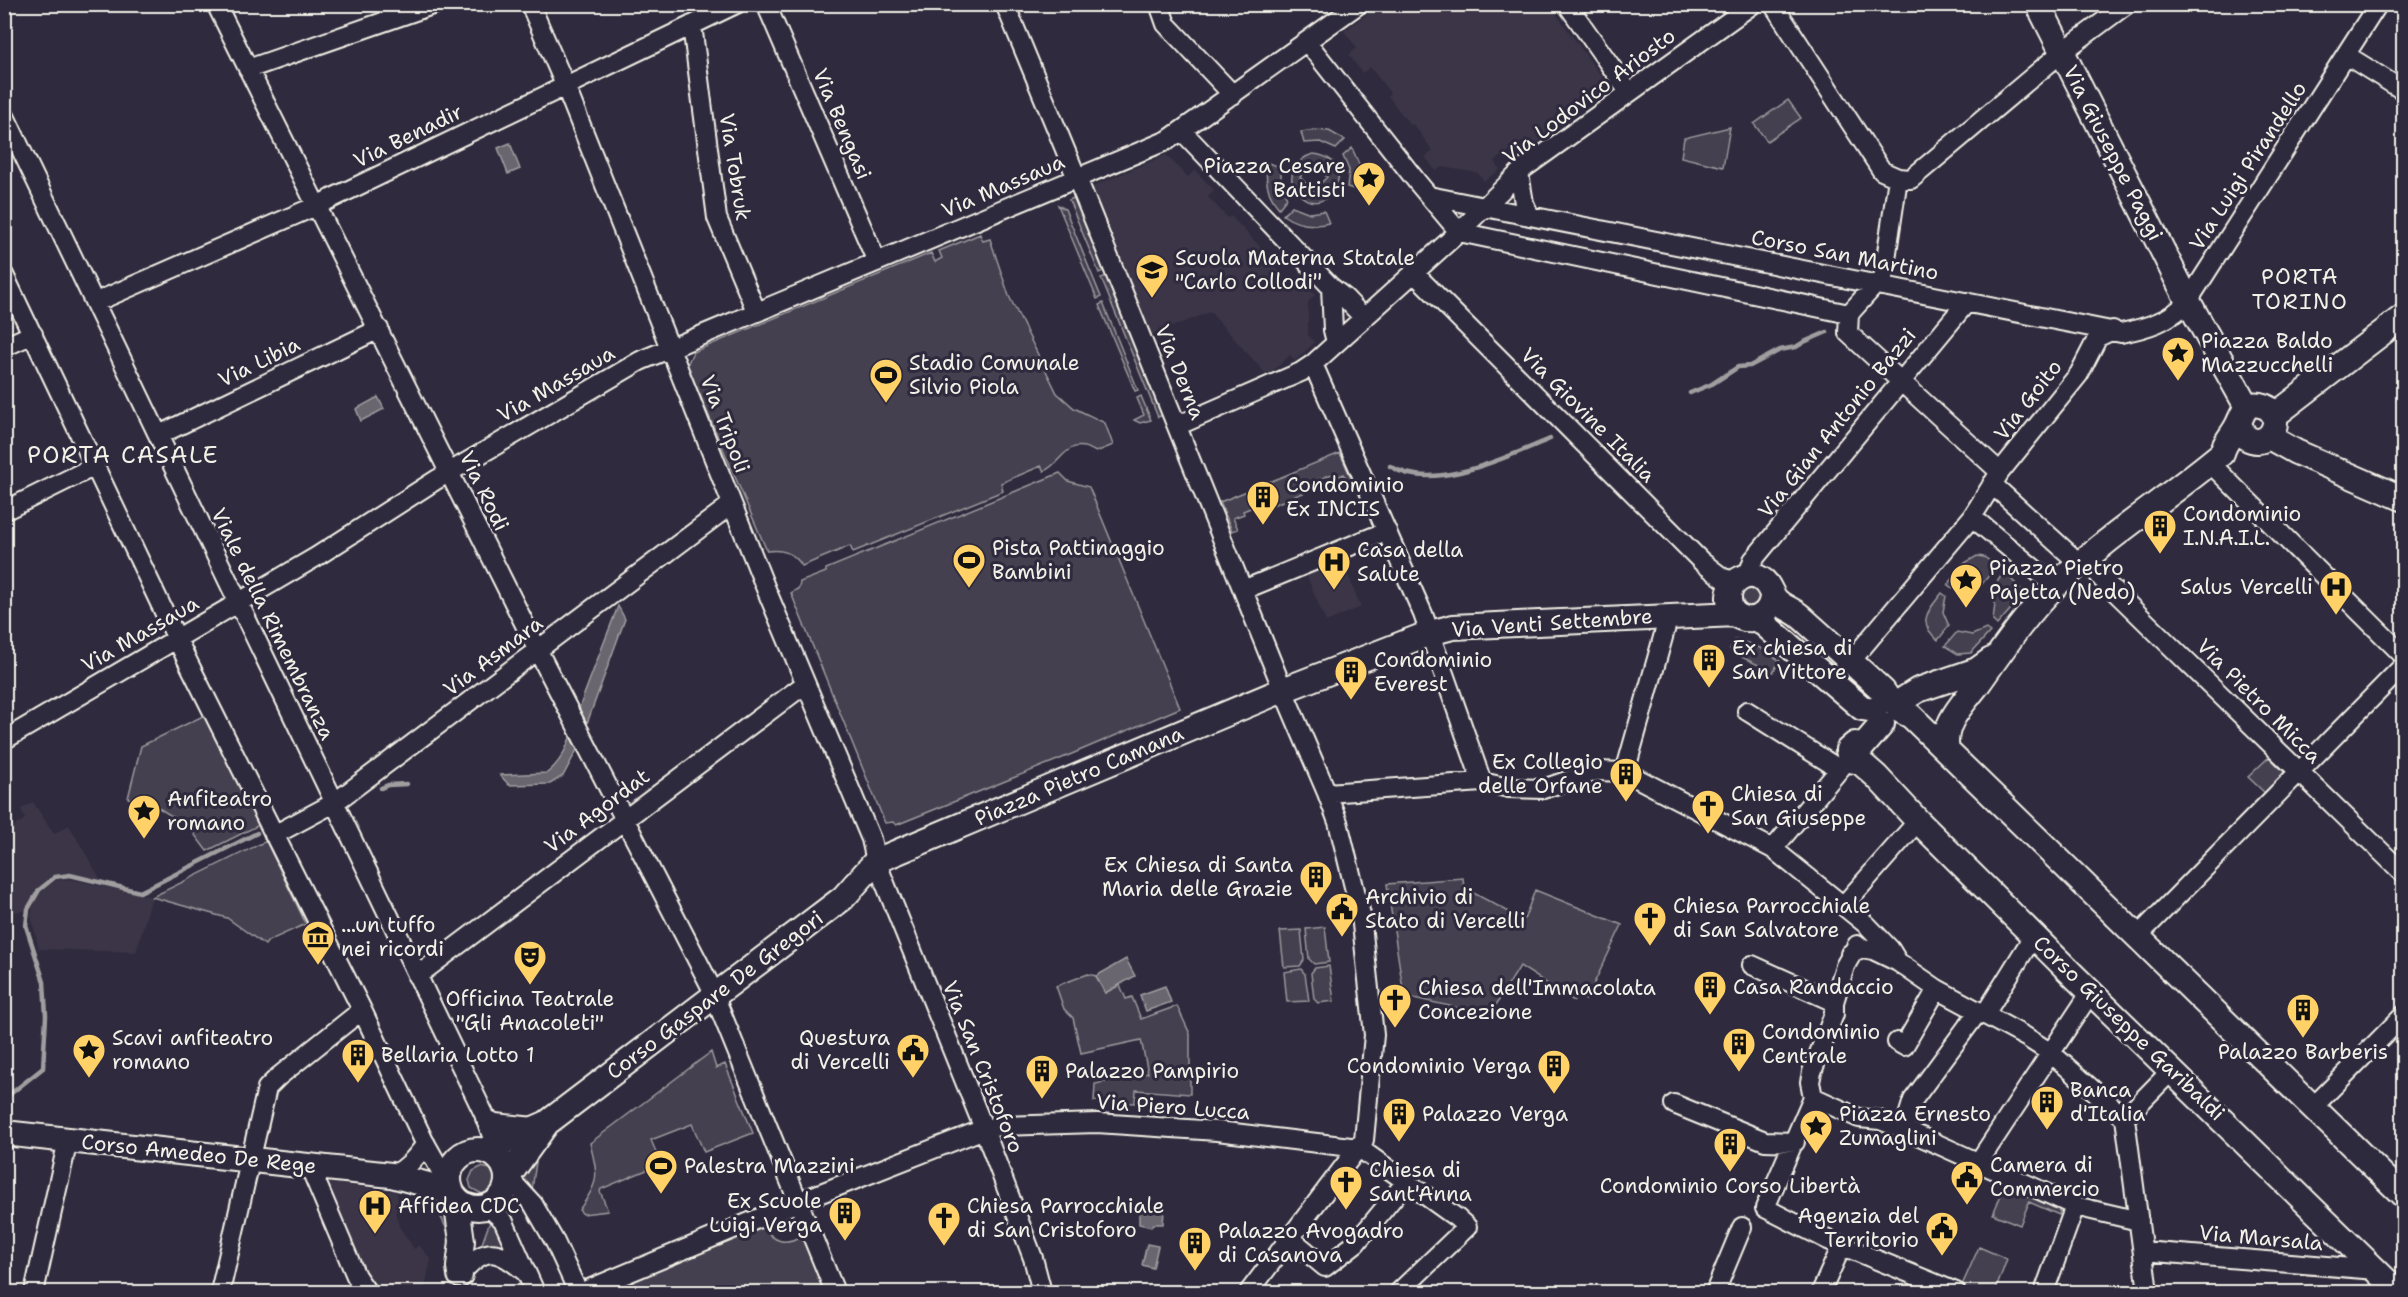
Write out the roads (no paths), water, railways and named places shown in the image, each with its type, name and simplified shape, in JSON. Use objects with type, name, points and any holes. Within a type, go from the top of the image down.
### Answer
[{"type":"main road","name":"Via Giuseppe Paggi","points":[[2038,4],[2188,301]]},
{"type":"main road","points":[[2188,301],[2256,425],[2296,452],[2403,499]]},
{"type":"main road","points":[[1947,751],[1945,742],[1948,724],[1996,656],[2055,586],[2086,559],[2216,458],[2234,453],[2256,425],[2403,316]]},
{"type":"main road","points":[[1758,577],[1768,584],[1772,596],[1769,609],[1760,618],[1749,620],[1738,593],[1758,577]]},
{"type":"main road","name":"Via Venti Settembre","points":[[1283,690],[1430,633],[1453,627],[1679,615],[1738,593]]},
{"type":"main road","points":[[1772,596],[1851,661],[1883,691],[1888,710]]},
{"type":"main road","points":[[1760,618],[1764,624],[1862,708],[1888,710],[1911,716],[2403,1196]]},
{"type":"main road","points":[[1853,759],[1888,710],[1918,690],[1977,670],[1996,656]]},
{"type":"main road","name":"Piazza Pietro Camana","points":[[876,861],[1283,690]]},
{"type":"main road","name":"Corso Giuseppe Garibaldi","points":[[1853,759],[1876,776],[1918,821],[2398,1293]]},
{"type":"main road","name":"Corso Gaspare De Gregori","points":[[492,1150],[542,1125],[714,996],[843,898],[876,861]]},
{"type":"main road","name":"Corso Gaspare De Gregori","points":[[508,1177],[542,1125]]},
{"type":"main road","name":"Corso Amedeo De Rege","points":[[7,1133],[449,1181]]},
{"type":"main road","points":[[473,1150],[492,1150],[506,1167],[508,1177],[506,1190],[499,1200],[488,1207],[461,1279],[459,1267],[462,1241],[449,1181],[462,1154],[473,1150]]},
{"type":"main road","name":"Corso Amedeo De Rege","points":[[393,1175],[440,1188],[449,1181]]},
{"type":"main road","points":[[449,1181],[467,1206],[488,1207]]},
{"type":"street","name":"Via Rodi","points":[[216,4],[318,204],[538,651],[714,996],[835,1293]]},
{"type":"street","points":[[248,69],[435,4]]},
{"type":"street","name":"Via Tripoli","points":[[530,4],[565,85],[805,684],[871,839],[876,861]]},
{"type":"street","name":"Via Benadir","points":[[96,302],[318,204],[736,4]]},
{"type":"street","name":"Via Bengasi","points":[[766,4],[877,262]]},
{"type":"street","name":"Via Derna","points":[[1005,4],[1338,822],[1361,915],[1374,1035],[1364,1140],[1359,1148]]},
{"type":"street","points":[[1159,4],[1166,24],[1233,95]]},
{"type":"street","points":[[1359,4],[1175,135],[1345,297],[1364,318]]},
{"type":"street","points":[[1567,4],[1629,92]]},
{"type":"street","name":"Via Lodovico Ariosto","points":[[1486,207],[1519,173],[1753,4]]},
{"type":"street","points":[[1773,4],[1890,175],[1879,285],[1849,314],[1848,333],[1900,380],[1996,478],[2086,559]]},
{"type":"street","points":[[1890,175],[1911,179],[2061,53],[2127,4]]},
{"type":"street","name":"Via Luigi Pirandello","points":[[2188,301],[2378,4]]},
{"type":"street","name":"Via Tobruk","points":[[692,25],[717,218],[756,311]]},
{"type":"street","points":[[1307,42],[1459,232],[1849,314]]},
{"type":"street","points":[[2346,55],[2403,91]]},
{"type":"street","name":"Viale della Rimembranza","points":[[4,114],[485,1118],[492,1150]]},
{"type":"street","name":"Via Massaua","points":[[4,741],[316,557],[450,472],[640,361],[1077,179],[1175,135]]},
{"type":"street","points":[[1519,173],[1524,203],[1530,216]]},
{"type":"street","points":[[1429,196],[1486,207]]},
{"type":"street","points":[[1175,420],[1186,422],[1301,372],[1313,364],[1486,207]]},
{"type":"street","name":"Corso San Martino","points":[[1486,207],[2121,333],[2150,327],[2181,310],[2188,301]]},
{"type":"street","name":"Via Giovine Italia","points":[[1413,272],[1702,562],[1724,578],[1738,593]]},
{"type":"street","points":[[4,275],[177,639],[362,1010],[426,1144],[449,1181]]},
{"type":"street","points":[[1331,286],[1333,330],[1336,342]]},
{"type":"street","name":"Via Gian Antonio Bazzi","points":[[1738,593],[1753,560],[1967,302]]},
{"type":"street","name":"Via Libia","points":[[159,435],[379,329]]},
{"type":"street","name":"Via Goito","points":[[1996,478],[2079,374],[2098,337],[2113,330]]},
{"type":"street","points":[[4,347],[33,334]]},
{"type":"street","points":[[1313,364],[1388,531],[1430,633],[1482,782]]},
{"type":"street","points":[[2216,458],[2403,656]]},
{"type":"street","points":[[4,511],[95,466]]},
{"type":"street","points":[[1851,661],[1972,517],[1996,478]]},
{"type":"street","name":"Via Asmara","points":[[274,835],[334,803],[732,504]]},
{"type":"street","points":[[1972,517],[2055,586]]},
{"type":"street","points":[[1243,590],[1388,531]]},
{"type":"street","name":"Via Pietro Micca","points":[[2086,559],[2102,579],[2403,874]]},
{"type":"street","points":[[1625,772],[1679,615]]},
{"type":"street","points":[[2138,937],[2403,664]]},
{"type":"street","name":"Via Agordat","points":[[417,976],[805,684]]},
{"type":"street","points":[[1747,711],[1853,759],[1773,849]]},
{"type":"street","points":[[1328,793],[1482,782],[1509,788],[1543,789],[1596,771],[1625,772],[1773,849],[1867,926],[1890,949],[1898,962]]},
{"type":"street","points":[[1843,906],[1918,821]]},
{"type":"street","name":"Via San Cristoforo","points":[[876,861],[984,1129],[1027,1241],[1042,1293]]},
{"type":"street","points":[[1715,1293],[1745,1223],[1753,1213],[1765,1208],[1795,1142],[1813,1097],[1809,1082],[1834,1014],[1834,1002],[1850,954],[1867,932],[1867,926]]},
{"type":"street","points":[[1904,1129],[1913,1100],[1982,1013],[2034,935]]},
{"type":"street","points":[[1850,954],[1861,948],[1868,949],[1898,962],[1937,989],[2052,1053],[2125,1118],[2148,1293]]},
{"type":"street","points":[[1752,965],[1834,1002]]},
{"type":"street","points":[[1897,1042],[1904,1046],[1937,989]]},
{"type":"street","points":[[1978,1163],[2091,992]]},
{"type":"street","points":[[220,1293],[267,1088],[362,1010]]},
{"type":"street","points":[[2313,1107],[2403,1015]]},
{"type":"street","points":[[2125,1118],[2172,1070]]},
{"type":"street","points":[[1813,1097],[1859,1118],[1881,1120],[1904,1129],[2075,1206],[2139,1221]]},
{"type":"street","points":[[1674,1104],[1765,1141],[1795,1142]]},
{"type":"street","points":[[485,1118],[512,1125],[542,1125]]},
{"type":"street","name":"Via Piero Lucca","points":[[580,1293],[798,1202],[984,1129],[1044,1123],[1097,1123],[1217,1131],[1359,1148]]},
{"type":"street","points":[[34,1293],[68,1140]]},
{"type":"street","points":[[1765,1141],[1785,1163]]},
{"type":"street","points":[[393,1175],[403,1170],[416,1158],[426,1144]]},
{"type":"street","points":[[1249,1293],[1359,1148],[1467,1227],[1399,1293]]},
{"type":"street","points":[[309,1165],[356,1276],[368,1293]]},
{"type":"street","points":[[508,1177],[532,1204],[555,1242],[580,1293]]},
{"type":"street","points":[[1290,1238],[1324,1267],[1356,1243],[1406,1182]]},
{"type":"street","points":[[2044,1293],[2075,1206]]},
{"type":"street","points":[[488,1207],[503,1220],[535,1293]]},
{"type":"street","points":[[1765,1208],[1924,1286],[1956,1293]]},
{"type":"street","points":[[1821,1293],[1835,1242]]},
{"type":"street","name":"Via Marsala","points":[[2143,1251],[2376,1270]]},
{"type":"street","points":[[461,1279],[474,1259],[485,1254],[498,1253],[508,1257],[525,1272]]},
{"type":"waterway","points":[[1690,393],[1712,384],[1738,367],[1750,366],[1780,350],[1796,347],[1827,332]]},
{"type":"waterway","points":[[1390,466],[1407,474],[1427,476],[1448,474],[1492,462],[1550,439]]},
{"type":"waterway","points":[[381,788],[388,785],[407,784]]},
{"type":"waterway","points":[[4,1099],[43,1068],[46,1016],[44,982],[26,926],[28,909],[39,890],[55,877],[70,875],[140,892],[257,833]]},
{"type":"place","name":"Piazza Cesare Battisti","points":[[1369,207]]},
{"type":"place","name":"Scuola Materna Statale \"Carlo Collodi\"","points":[[1152,299]]},
{"type":"place","name":"Piazza Baldo Mazzucchelli","points":[[2178,382]]},
{"type":"place","name":"Stadio Comunale Silvio Piola","points":[[886,404]]},
{"type":"place","name":"Condominio Ex INCIS","points":[[1263,526]]},
{"type":"place","name":"Condominio I.N.A.I.L.","points":[[2160,555]]},
{"type":"place","name":"Pista Pattinaggio Bambini","points":[[969,589]]},
{"type":"place","name":"Casa della Salute","points":[[1334,591]]},
{"type":"place","name":"Piazza Pietro Pajetta (Nedo)","points":[[1966,609]]},
{"type":"place","name":"Salus Vercelli","points":[[2336,616]]},
{"type":"place","name":"Ex chiesa di San Vittore","points":[[1709,689]]},
{"type":"place","name":"Condominio Everest","points":[[1351,701]]},
{"type":"place","name":"Ex Collegio delle Orfane","points":[[1626,803]]},
{"type":"place","name":"Chiesa di San Giuseppe","points":[[1708,835]]},
{"type":"place","name":"Anfiteatro romano","points":[[144,840]]},
{"type":"place","name":"Ex Chiesa di Santa Maria delle Grazie","points":[[1316,906]]},
{"type":"place","name":"Archivio di Stato di Vercelli","points":[[1342,938]]},
{"type":"place","name":"Chiesa Parrocchiale di San Salvatore","points":[[1650,947]]},
{"type":"place","name":"...un tuffo nei ricordi","points":[[318,966]]},
{"type":"place","name":"Officina Teatrale \"Gli Anacoleti\"","points":[[530,986]]},
{"type":"place","name":"Casa Randaccio","points":[[1710,1016]]},
{"type":"place","name":"Chiesa dell'Immacolata Concezione","points":[[1395,1029]]},
{"type":"place","name":"Palazzo Barberis","points":[[2303,1039]]},
{"type":"place","name":"Condominio Centrale","points":[[1739,1073]]},
{"type":"place","name":"Scavi anfiteatro romano","points":[[89,1079]]},
{"type":"place","name":"Questura di Vercelli","points":[[913,1079]]},
{"type":"place","name":"Bellaria Lotto 1","points":[[358,1084]]},
{"type":"place","name":"Condominio Verga","points":[[1554,1095]]},
{"type":"place","name":"Palazzo Pampirio","points":[[1042,1100]]},
{"type":"place","name":"Banca d'Italia","points":[[2047,1131]]},
{"type":"place","name":"Palazzo Verga","points":[[1399,1143]]},
{"type":"place","name":"Piazza Ernesto Zumaglini","points":[[1816,1155]]},
{"type":"place","name":"Condominio Corso Libertà","points":[[1730,1173]]},
{"type":"place","name":"Palestra Mazzini","points":[[661,1195]]},
{"type":"place","name":"Camera di Commercio","points":[[1967,1206]]},
{"type":"place","name":"Chiesa di Sant'Anna","points":[[1346,1211]]},
{"type":"place","name":"Affidea CDC","points":[[375,1235]]},
{"type":"place","name":"Ex Scuole Luigi Verga","points":[[845,1242]]},
{"type":"place","name":"Chiesa Parrocchiale di San Cristoforo","points":[[944,1247]]},
{"type":"place","name":"Agenzia del Territorio","points":[[1942,1257]]},
{"type":"place","name":"Palazzo Avogadro di Casanova","points":[[1195,1272]]},
{"type":"district","name":"PORTA TORINO","points":[[2300,288]]},
{"type":"district","name":"PORTA CASALE","points":[[123,455]]}]
